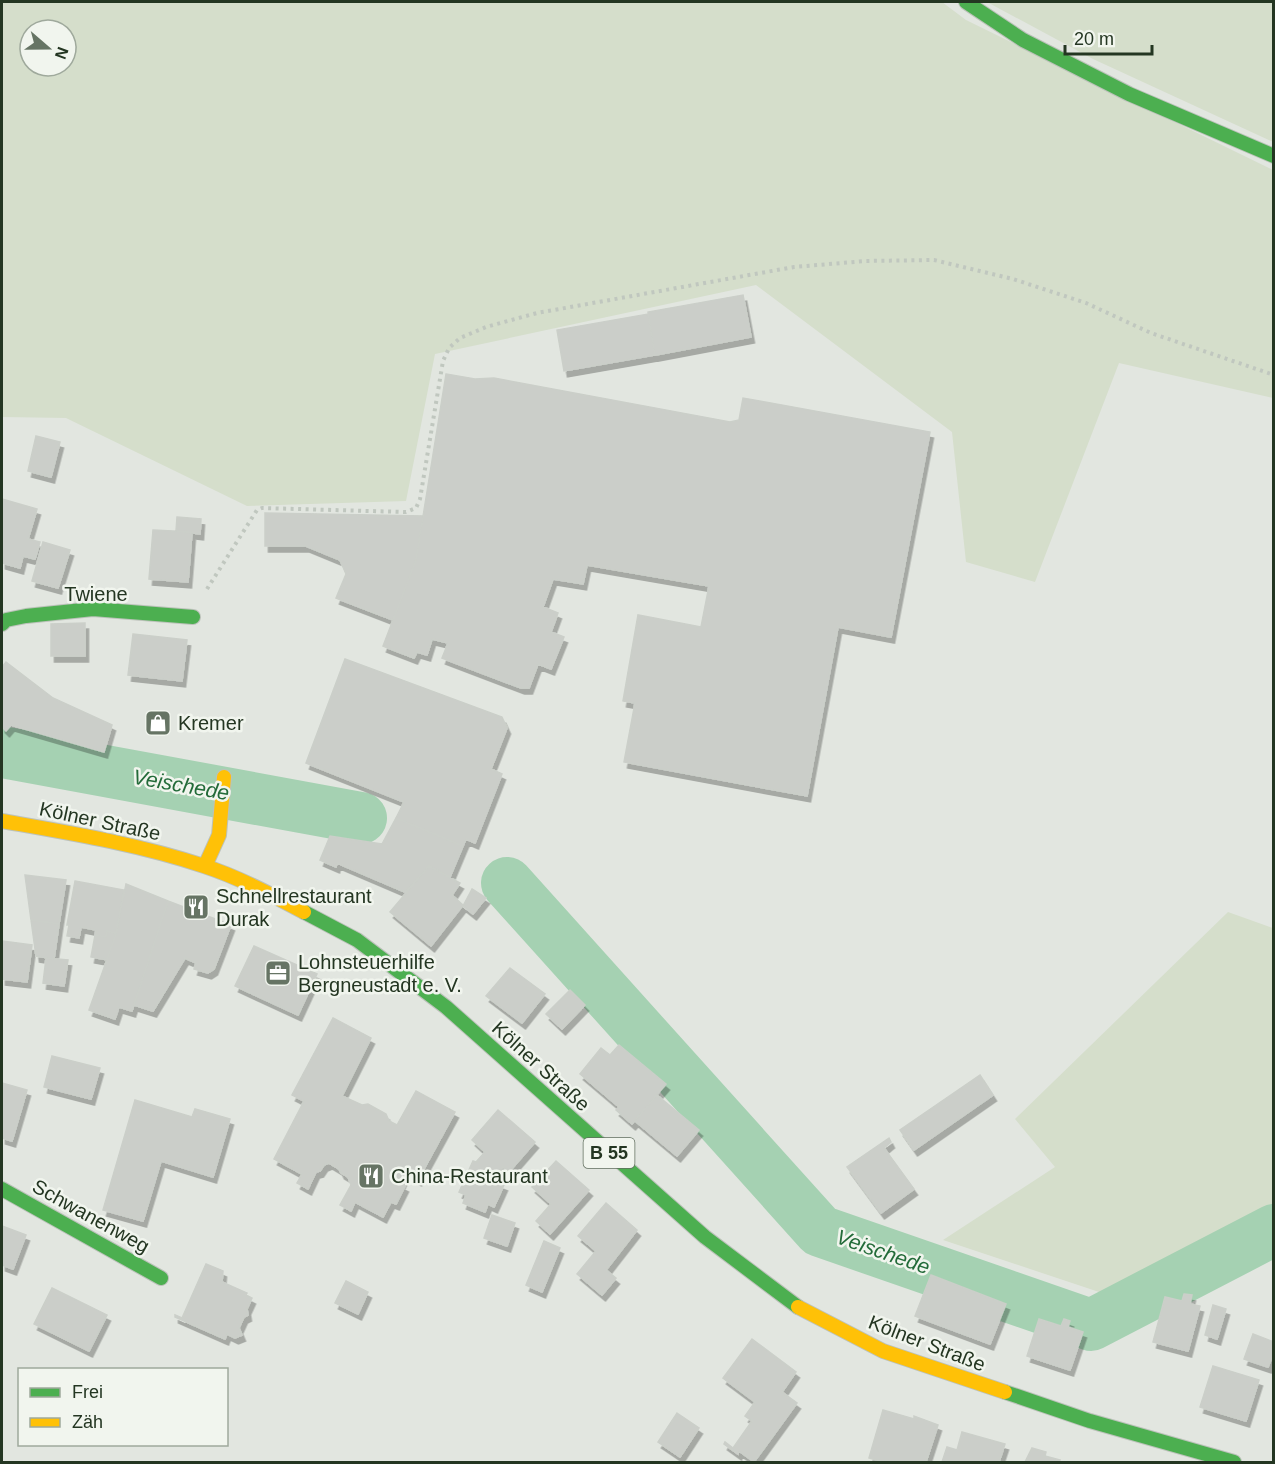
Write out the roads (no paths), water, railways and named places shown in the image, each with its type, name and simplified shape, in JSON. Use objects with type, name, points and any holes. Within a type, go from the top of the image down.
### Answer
[{"type":"main road","points":[[966,2],[1023,40],[1129,94],[1274,156]]},
{"type":"main road","name":"Twiene","points":[[2,624],[6,620],[26,616],[93,609],[193,617]]},
{"type":"main road","points":[[205,866],[219,835],[224,777]]},
{"type":"main road","name":"Kölner Straße","points":[[2,820],[116,841],[205,866],[267,893],[357,940],[446,1007],[705,1237],[800,1309],[883,1351],[1090,1421],[1234,1462]]},
{"type":"main road","name":"Schwanenweg","points":[[2,1189],[161,1278]]},
{"type":"waterway","name":"Veischede","points":[[2,752],[361,818]]},
{"type":"waterway","name":"Veischede","points":[[507,883],[820,1231],[1091,1325],[1274,1230]]},
{"type":"place","name":"Kremer","points":[[158,723]]},
{"type":"place","name":"Schnellrestaurant Durak","points":[[196,907]]},
{"type":"place","name":"Lohnsteuerhilfe Bergneustadt e. V.","points":[[278,973]]},
{"type":"place","name":"China-Restaurant","points":[[371,1176]]}]
